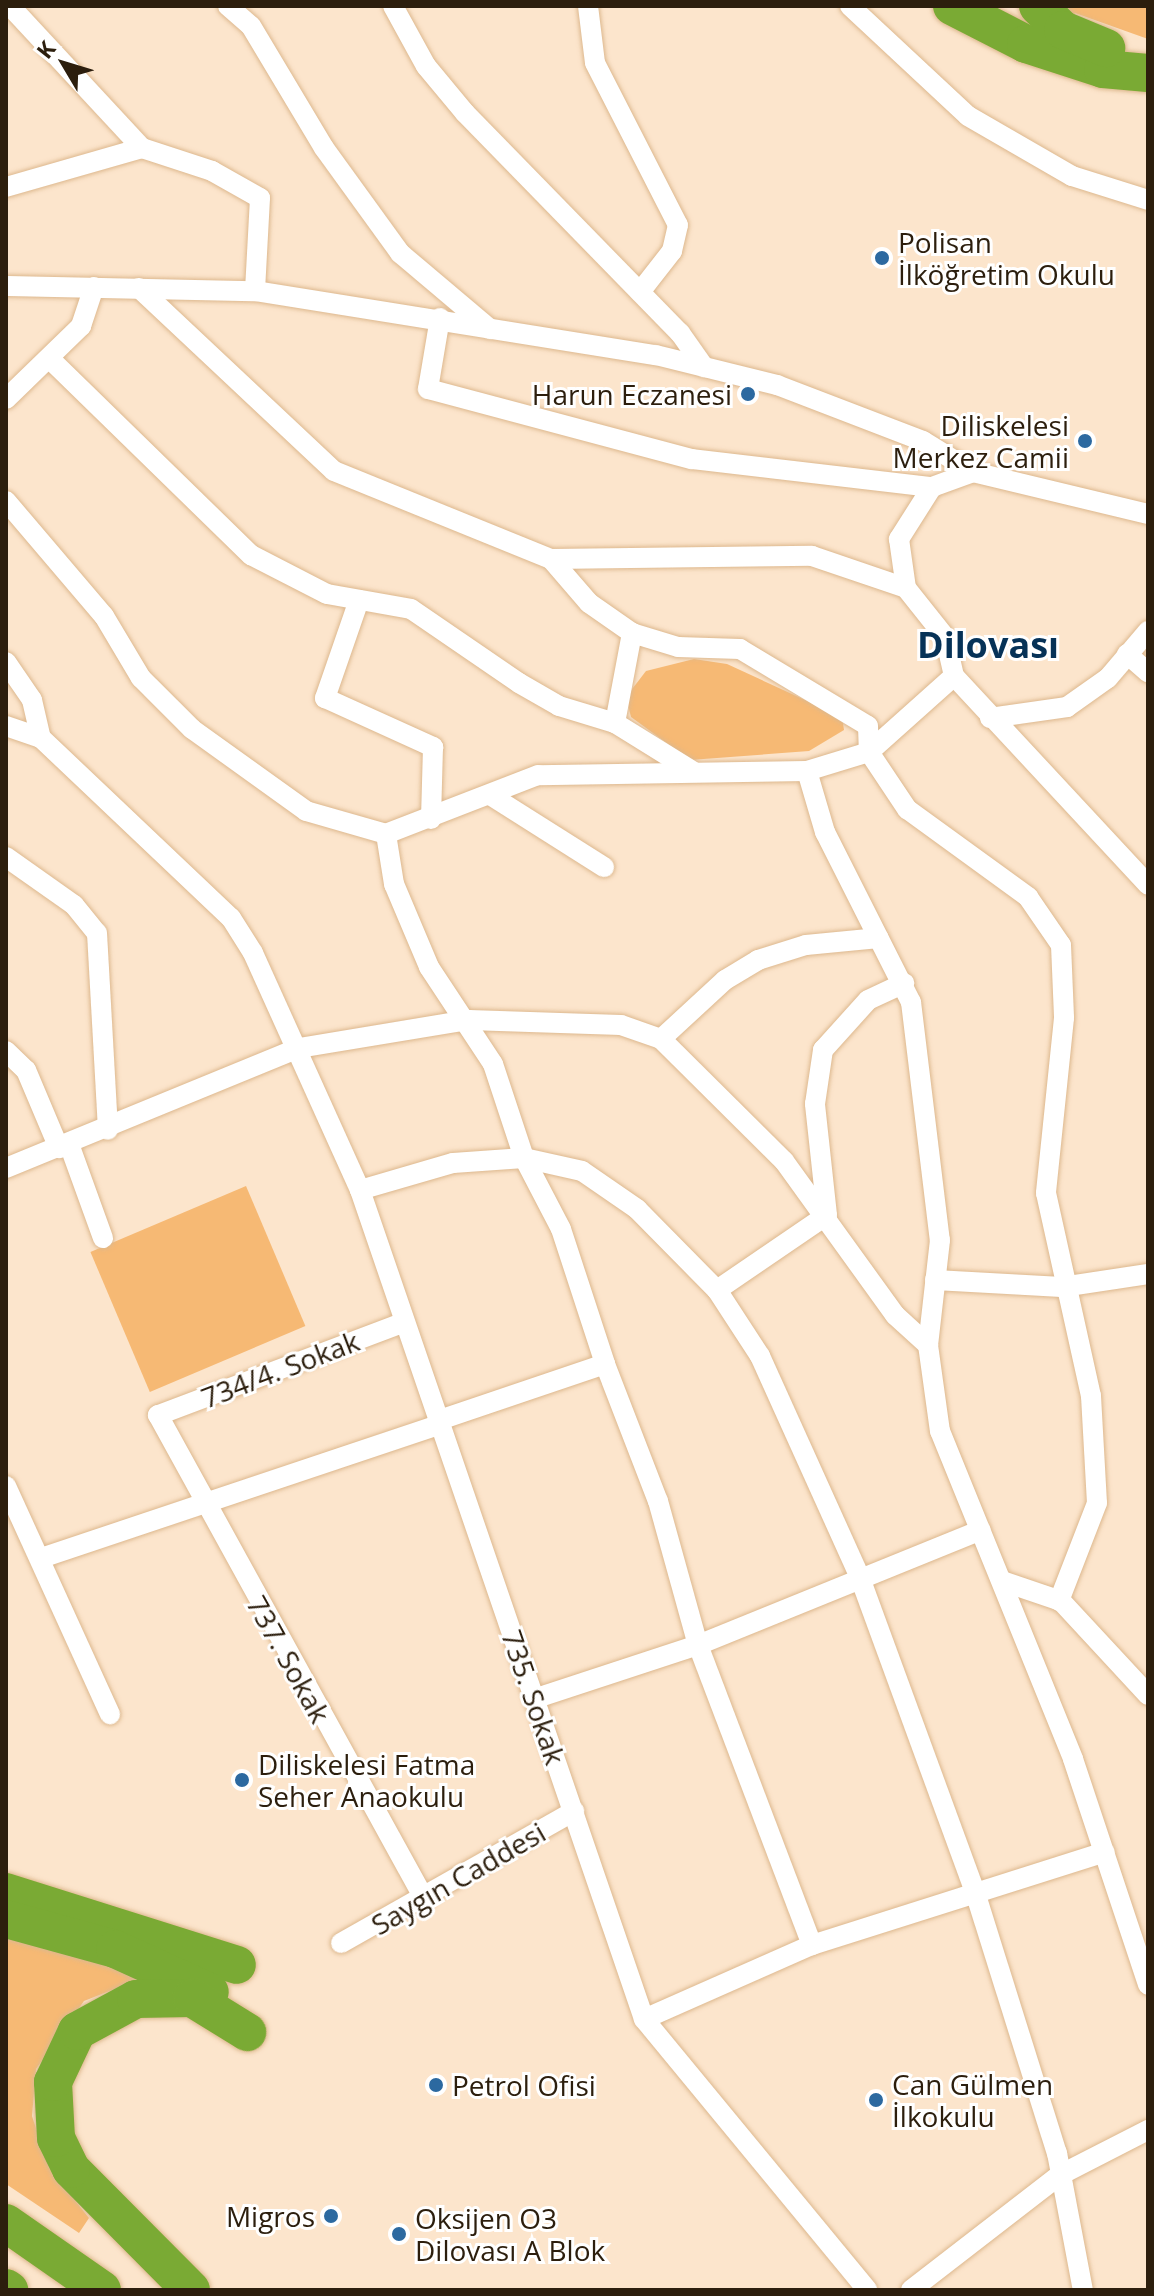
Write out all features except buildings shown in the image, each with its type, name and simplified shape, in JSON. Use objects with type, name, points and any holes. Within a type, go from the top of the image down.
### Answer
[{"type":"highway","points":[[952,6],[1026,44],[1103,69],[1148,73]]},
{"type":"highway","points":[[1038,6],[1085,41],[1148,54]]},
{"type":"highway","points":[[6,1892],[237,1965]]},
{"type":"highway","points":[[6,1919],[175,1972],[213,1995],[247,2032],[192,1998],[136,1999],[77,2031],[53,2082],[56,2138],[71,2169],[191,2290]]},
{"type":"highway","points":[[6,2223],[102,2290]]},
{"type":"street","points":[[10,6],[142,148],[212,171],[260,198],[255,291]]},
{"type":"street","points":[[228,6],[251,26],[324,148],[400,253],[495,333]]},
{"type":"street","points":[[393,6],[426,66],[465,113],[640,292],[704,367]]},
{"type":"street","points":[[588,6],[595,63],[678,225],[672,251],[640,292]]},
{"type":"street","points":[[850,6],[968,116],[1072,176],[1148,200]]},
{"type":"street","points":[[6,187],[142,148]]},
{"type":"street","points":[[6,286],[255,291],[440,318],[495,333],[704,367],[777,385],[923,441],[973,472],[1148,514]]},
{"type":"street","points":[[6,399],[81,326],[94,287]]},
{"type":"street","points":[[139,288],[334,471],[551,559],[812,556],[906,588]]},
{"type":"street","points":[[440,318],[428,389],[692,459],[932,487],[973,472]]},
{"type":"street","points":[[50,359],[251,555],[327,594],[411,609],[559,706],[615,723],[694,772]]},
{"type":"street","points":[[932,487],[899,539],[906,588],[945,637],[954,676],[1148,885]]},
{"type":"street","points":[[6,501],[104,616],[141,678],[192,729],[306,811],[386,834],[538,775],[807,771],[869,752],[954,676]]},
{"type":"street","points":[[551,559],[589,603],[632,633],[678,647],[740,649],[868,726],[869,752],[907,809],[1028,897],[1061,945],[1064,1018],[1046,1193],[1062,1287],[1091,1396],[1097,1503],[1059,1601]]},
{"type":"street","points":[[359,600],[325,698],[433,747],[431,819]]},
{"type":"street","points":[[990,718],[1067,707],[1127,654],[1148,631]]},
{"type":"street","points":[[615,723],[632,633]]},
{"type":"street","points":[[1127,654],[1148,672]]},
{"type":"street","points":[[6,662],[32,700],[41,738]]},
{"type":"street","points":[[6,726],[41,738]]},
{"type":"street","name":"735. Sokak","points":[[41,738],[231,918],[299,1048],[360,1190],[402,1323],[537,1698],[644,2019],[867,2290]]},
{"type":"street","points":[[807,771],[825,832],[904,983],[940,1240],[928,1345],[940,1431],[1005,1582],[1105,1852],[1148,1985]]},
{"type":"street","points":[[490,795],[604,867]]},
{"type":"street","points":[[386,834],[394,884],[429,967],[469,1020],[524,1158],[561,1229],[605,1364],[658,1501],[698,1645],[812,1945]]},
{"type":"street","points":[[6,857],[74,905],[97,933],[108,1130]]},
{"type":"street","points":[[661,1039],[725,980],[758,960],[806,945],[879,938]]},
{"type":"street","points":[[827,1215],[815,1104],[823,1050],[868,1000],[904,983]]},
{"type":"street","points":[[6,1168],[108,1130],[299,1048],[469,1020],[621,1025],[661,1039],[827,1215],[895,1315],[928,1345]]},
{"type":"street","points":[[6,1051],[26,1070],[64,1146],[103,1238]]},
{"type":"street","points":[[360,1190],[453,1163],[524,1158],[582,1171],[637,1209],[717,1290],[760,1356],[859,1575],[975,1892],[1060,2175],[1081,2289]]},
{"type":"street","points":[[717,1290],[827,1215]]},
{"type":"street","points":[[935,1280],[1062,1287],[1148,1274]]},
{"type":"street","name":"734/4. Sokak","points":[[158,1415],[402,1323]]},
{"type":"street","points":[[44,1557],[205,1508],[605,1364]]},
{"type":"street","name":"737. Sokak","points":[[158,1415],[205,1508],[425,1900]]},
{"type":"street","points":[[6,1486],[44,1557],[110,1714]]},
{"type":"street","points":[[537,1698],[698,1645],[859,1575],[981,1530]]},
{"type":"street","points":[[1005,1582],[1059,1601],[1148,1695]]},
{"type":"street","name":"Saygın Caddesi","points":[[341,1943],[425,1900],[574,1811]]},
{"type":"street","points":[[644,2019],[812,1945],[1105,1852]]},
{"type":"street","points":[[911,2290],[1060,2175],[1148,2130]]},
{"type":"shaded area","points":[[1053,6],[1148,6],[1148,39],[1075,13],[1070,21]]},
{"type":"shaded area","points":[[694,659],[727,664],[842,717],[844,730],[809,751],[690,760],[631,717],[626,697],[646,671]]},
{"type":"shaded area","points":[[246,1186],[305,1326],[150,1392],[90,1252]]},
{"type":"shaded area","points":[[6,1938],[132,1970],[135,1981],[84,2001],[36,2069],[32,2116],[49,2168],[89,2218],[79,2233],[6,2184]]},
{"type":"place","name":"Polisan İlköğretim Okulu","points":[[882,258]]},
{"type":"place","name":"Harun Eczanesi","points":[[748,394]]},
{"type":"place","name":"Diliskelesi Merkez Camii","points":[[1085,441]]},
{"type":"place","name":"Diliskelesi Fatma Seher Anaokulu","points":[[242,1780]]},
{"type":"place","name":"Petrol Ofisi","points":[[436,2085]]},
{"type":"place","name":"Can Gülmen İlkokulu","points":[[876,2100]]},
{"type":"place","name":"Migros","points":[[331,2216]]},
{"type":"place","name":"Oksijen O3 Dilovası A Blok","points":[[399,2234]]},
{"type":"district","name":"Dilovası","points":[[988,645]]}]
